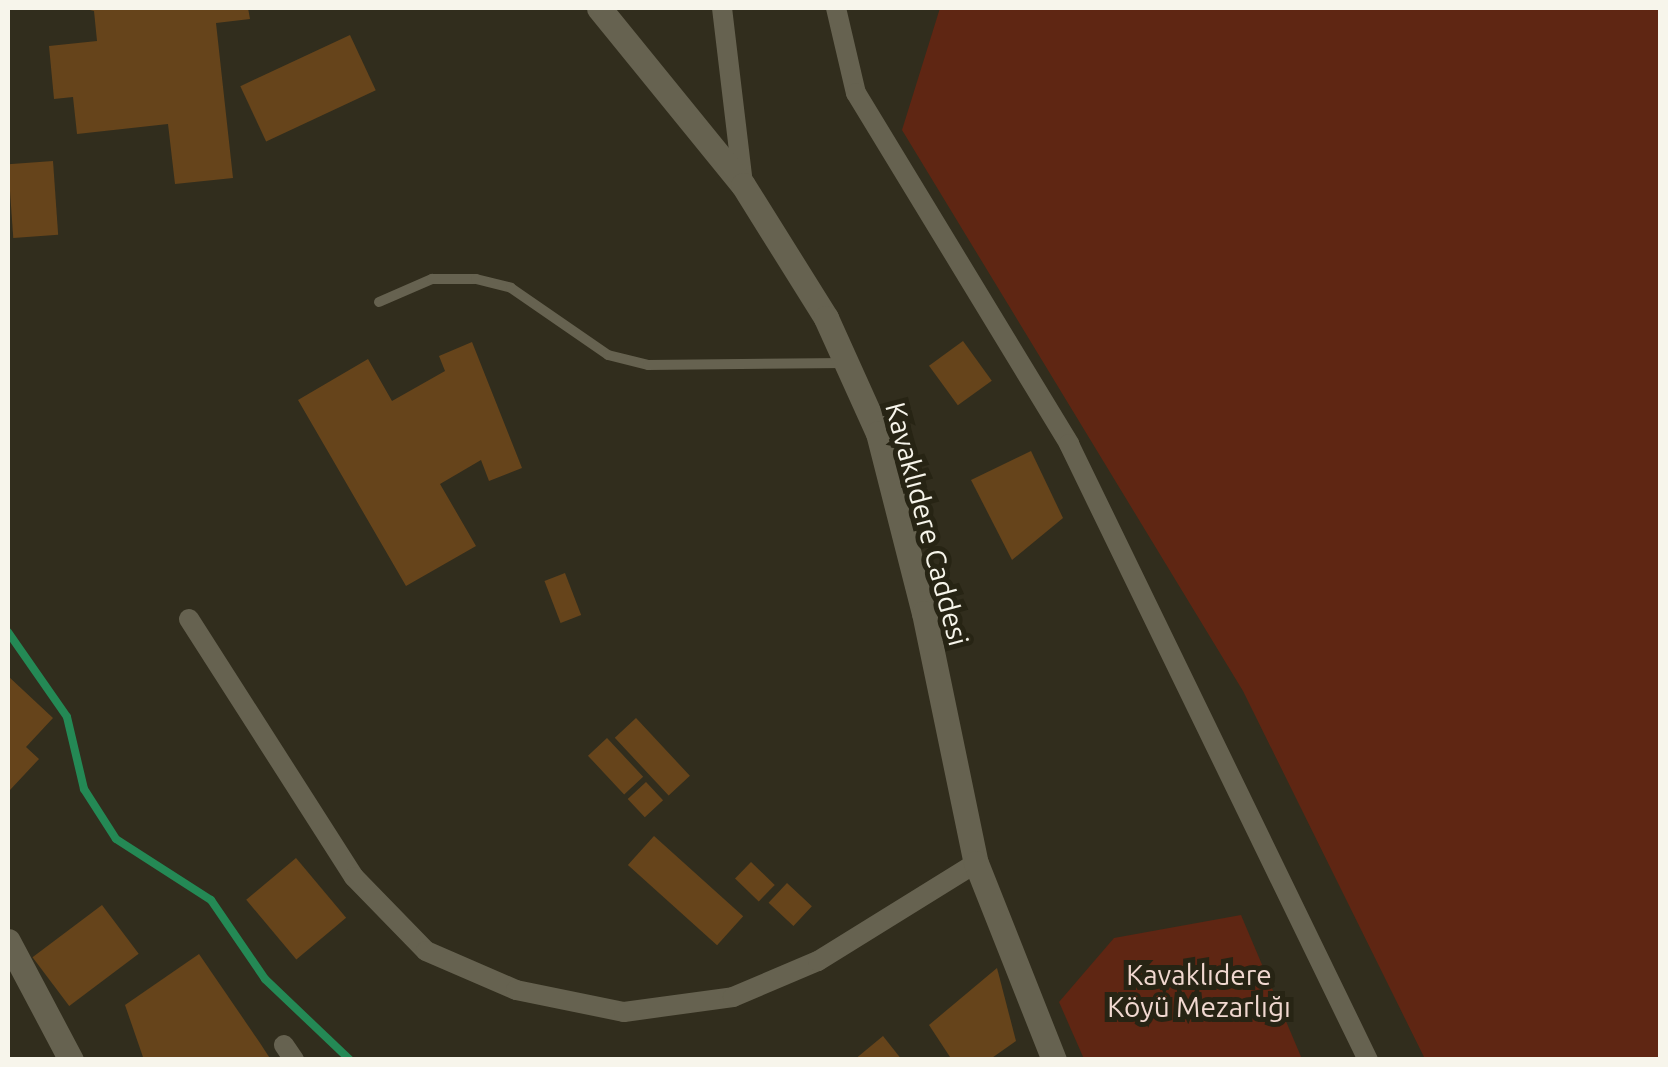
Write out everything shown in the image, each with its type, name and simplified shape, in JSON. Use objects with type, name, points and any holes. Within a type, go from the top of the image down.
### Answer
[{"type":"street","name":"Kavaklıdere Caddesi","points":[[599,8],[743,185],[846,363],[887,469],[976,863],[1054,1060]]},
{"type":"street","points":[[722,8],[743,185]]},
{"type":"street","points":[[836,8],[856,93],[1070,444],[1368,1060]]},
{"type":"street","points":[[188,619],[354,876],[426,951],[516,990],[624,1012],[733,997],[818,961],[976,863]]},
{"type":"street","points":[[8,942],[70,1060]]},
{"type":"lane","points":[[379,302],[432,279],[476,279],[511,288],[608,355],[648,366],[846,363]]},
{"type":"green space","points":[[940,8],[1660,8],[1660,1059],[1425,1059],[1243,691],[902,130]]},
{"type":"green space","name":"Kavaklıdere Köyü Mezarlığı","points":[[1241,915],[1302,1059],[1084,1059],[1059,1002],[1114,938]]},
{"type":"building","points":[[248,8],[250,19],[216,23],[233,178],[175,184],[168,124],[77,134],[73,97],[54,99],[49,46],[97,41],[94,11],[86,9]]},
{"type":"building","points":[[350,35],[376,90],[266,141],[240,86]]},
{"type":"building","points":[[53,161],[58,235],[13,238],[8,164]]},
{"type":"building","points":[[963,341],[992,381],[958,405],[929,366]]},
{"type":"building","points":[[472,342],[522,468],[489,481],[481,460],[440,484],[476,546],[406,586],[298,400],[368,359],[392,401],[445,371],[439,356]]},
{"type":"building","points":[[1031,451],[1063,518],[1012,560],[971,480]]},
{"type":"building","points":[[565,573],[581,615],[561,623],[544,581]]},
{"type":"building","points":[[8,676],[53,718],[26,747],[39,759],[10,790]]},
{"type":"building","points":[[636,718],[690,776],[669,796],[615,738]]},
{"type":"building","points":[[607,738],[643,777],[624,794],[588,756]]},
{"type":"building","points":[[646,782],[663,800],[645,817],[628,799]]},
{"type":"building","points":[[654,836],[743,916],[717,945],[628,865]]},
{"type":"building","points":[[296,858],[346,918],[296,960],[246,900]]},
{"type":"building","points":[[751,862],[775,885],[759,901],[735,879]]},
{"type":"building","points":[[787,883],[812,906],[793,926],[769,903]]},
{"type":"building","points":[[102,905],[139,954],[69,1006],[33,957]]},
{"type":"building","points":[[199,954],[271,1060],[144,1060],[125,1005]]},
{"type":"building","points":[[997,968],[1016,1041],[989,1060],[952,1060],[929,1025]]},
{"type":"building","points":[[883,1036],[902,1060],[854,1060]]},
{"type":"waterway","points":[[8,632],[67,717],[84,789],[116,839],[211,900],[265,979],[350,1060]]}]
